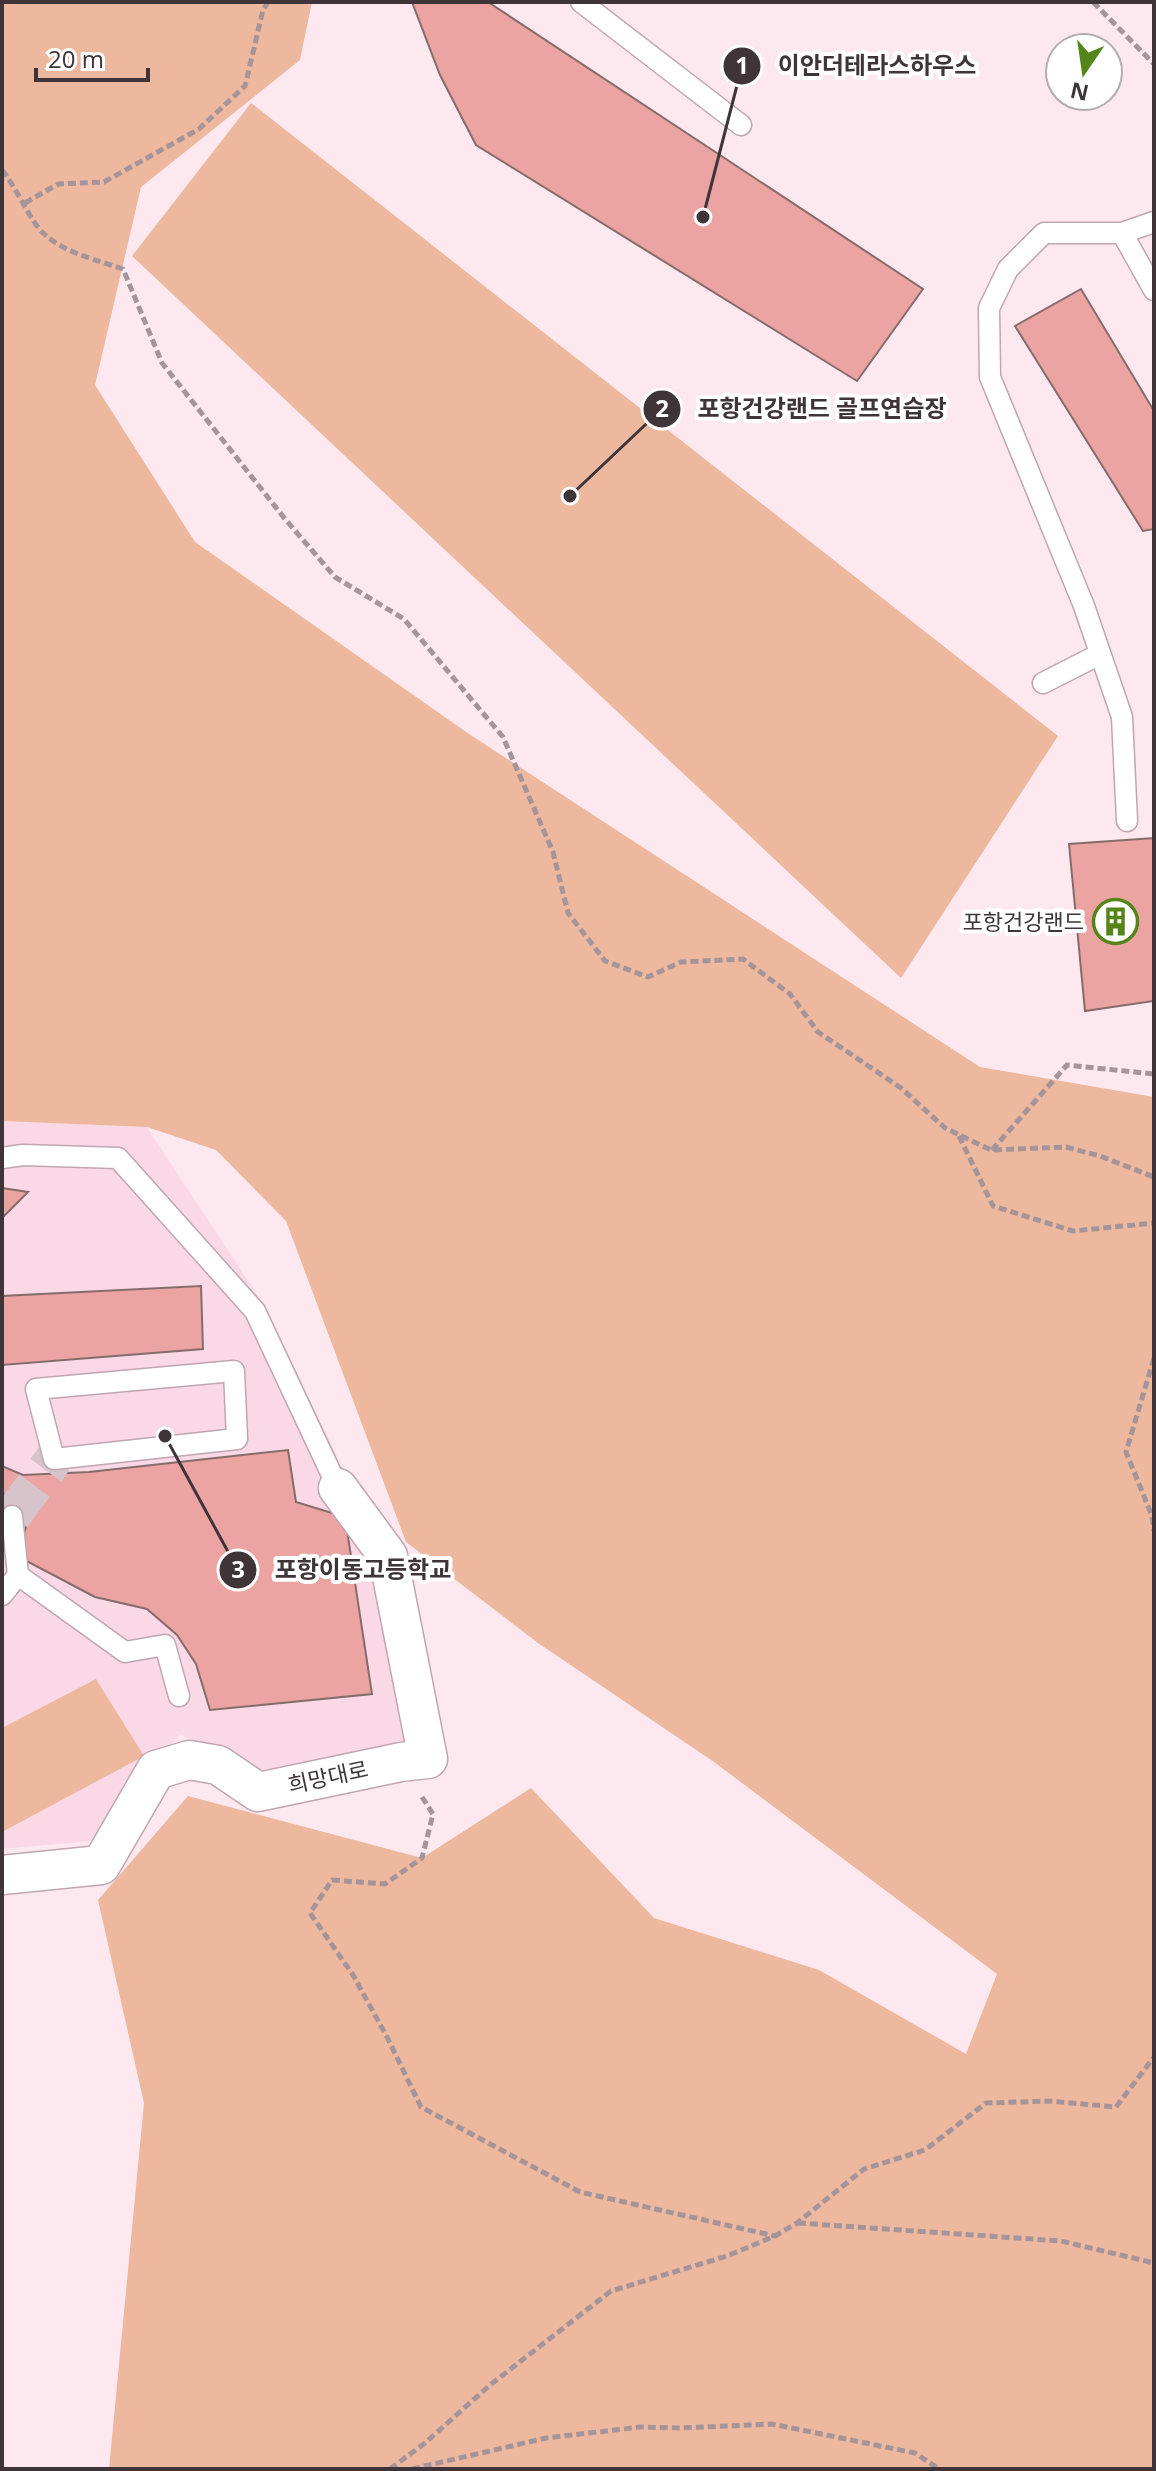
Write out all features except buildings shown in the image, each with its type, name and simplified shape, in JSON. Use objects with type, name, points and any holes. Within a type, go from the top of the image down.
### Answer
[{"type":"street","name":"희망대로","points":[[2,1875],[101,1865],[156,1770],[189,1760],[218,1765],[258,1792],[428,1759],[388,1556],[338,1488]]},
{"type":"lane","points":[[581,2],[741,125]]},
{"type":"lane","points":[[1127,821],[1122,717],[1084,606],[990,377],[989,308],[1008,269],[1044,233],[1122,233],[1154,222]]},
{"type":"lane","points":[[1122,233],[1154,290]]},
{"type":"lane","points":[[1043,683],[1100,654]]},
{"type":"lane","points":[[2,1158],[23,1155],[118,1158],[255,1311],[338,1488]]},
{"type":"lane","points":[[234,1371],[237,1439],[54,1459],[36,1389],[234,1371]]},
{"type":"lane","points":[[2,1595],[18,1575],[12,1516]]},
{"type":"lane","points":[[18,1575],[125,1652],[165,1645],[179,1696]]},
{"type":"path","points":[[25,203],[58,184],[104,182],[199,129],[245,86],[263,10],[268,2]]},
{"type":"path","points":[[1093,2],[1154,64]]},
{"type":"path","points":[[2,170],[42,233],[72,252],[123,269],[162,363],[285,519],[335,577],[404,619],[503,737],[553,852],[568,913],[605,961],[648,977],[681,962],[743,959],[790,994],[818,1032],[901,1088],[945,1128],[958,1135],[991,1150],[1066,1147],[1100,1156],[1154,1177]]},
{"type":"path","points":[[991,1150],[1067,1065],[1154,1074]]},
{"type":"path","points":[[958,1135],[993,1206],[1073,1231],[1154,1223]]},
{"type":"path","points":[[1154,1358],[1126,1452],[1152,1516],[1154,1531]]},
{"type":"path","points":[[401,1762],[433,1814],[422,1858],[385,1884],[332,1880],[310,1913],[353,1975],[421,2107],[580,2192],[775,2236]]},
{"type":"path","points":[[390,2469],[425,2443],[490,2385],[611,2291],[727,2256],[775,2236],[797,2223],[864,2169],[925,2150],[986,2103],[1049,2101],[1116,2107],[1154,2057]]},
{"type":"path","points":[[797,2223],[1061,2241],[1154,2263]]},
{"type":"path","points":[[412,2469],[546,2438],[640,2427],[772,2424],[915,2453],[939,2469]]},
{"type":"shaded area","points":[[2,2],[312,2],[300,60],[141,187],[95,385],[195,542],[469,734],[980,1067],[1154,1097],[1154,2469],[109,2469],[144,2103],[98,1900],[188,1796],[422,1858],[531,1788],[654,1918],[819,1970],[966,2054],[997,1974],[714,1762],[538,1643],[406,1542],[286,1221],[216,1150],[147,1127],[2,1121]]},
{"type":"shaded area","points":[[251,103],[1058,736],[901,978],[132,256]]},
{"type":"shaded area","points":[[2,1121],[147,1127],[264,1305],[363,1510],[411,1749],[259,1770],[180,1734],[90,1841],[2,1849]]},
{"type":"shaded area","points":[[96,1679],[144,1756],[2,1832],[2,1728]]},
{"type":"tunnel","points":[[12,1516],[54,1459]]},
{"type":"place","name":"이안더테라스하우스","points":[[703,217]]},
{"type":"place","name":"포항건강랜드 골프연습장","points":[[570,496]]},
{"type":"place","name":"포항건강랜드","points":[[1115,922]]},
{"type":"place","name":"포항이동고등학교","points":[[165,1436]]}]
